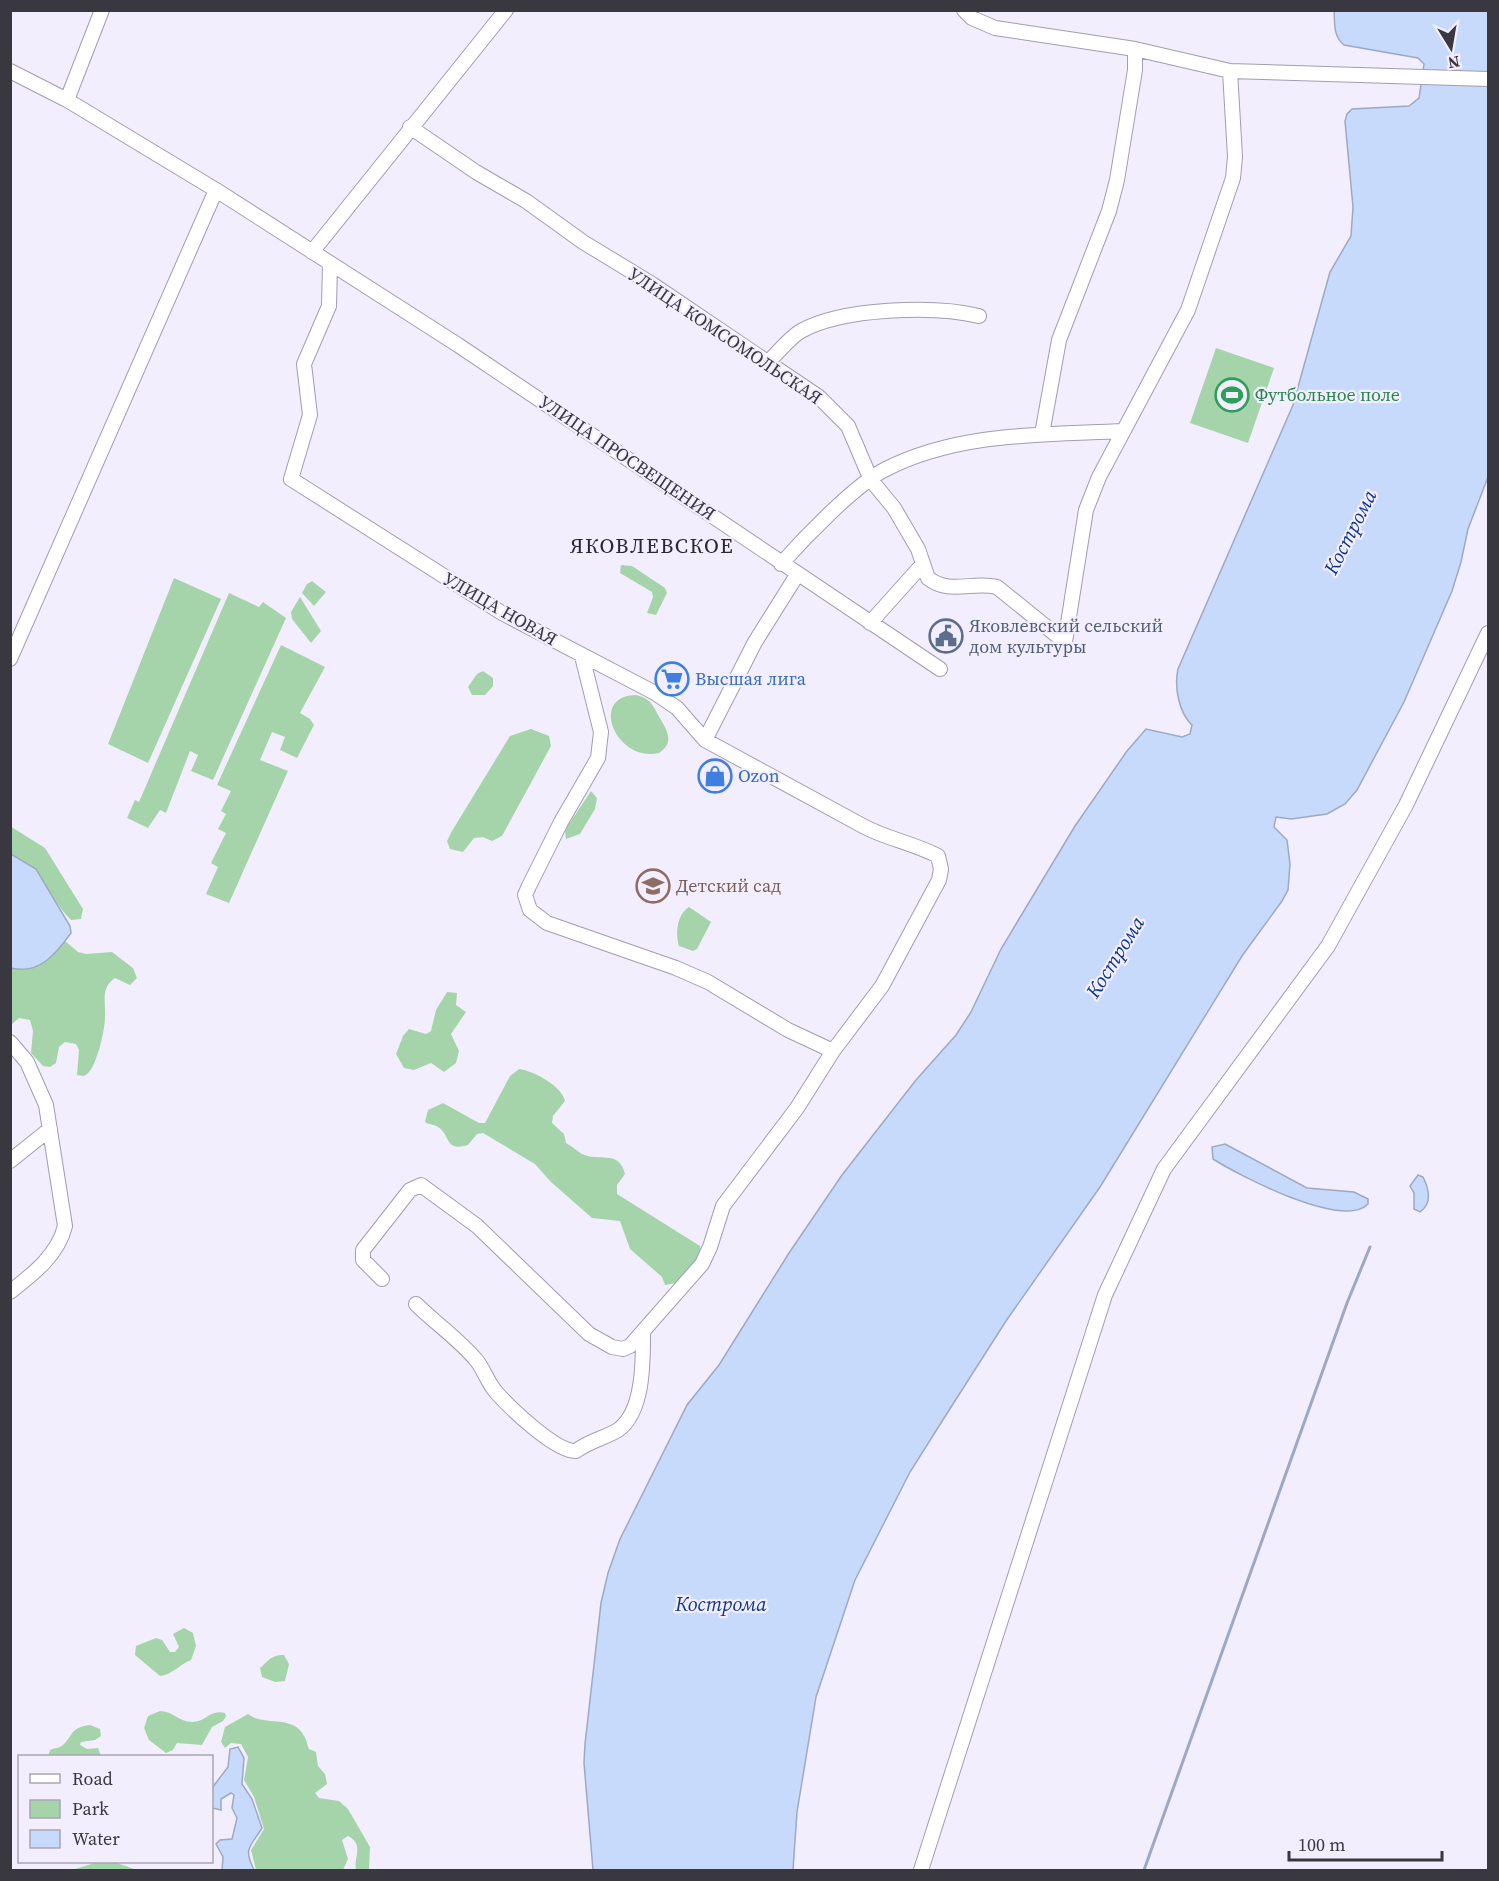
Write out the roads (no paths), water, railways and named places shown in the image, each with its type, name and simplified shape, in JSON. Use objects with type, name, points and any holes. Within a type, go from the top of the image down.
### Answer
[{"type":"street","points":[[67,100],[102,10]]},
{"type":"street","points":[[312,252],[506,10]]},
{"type":"street","points":[[964,10],[972,18],[995,28],[1136,49],[1230,71],[1488,79]]},
{"type":"street","points":[[1042,434],[1059,340],[1109,211],[1117,180],[1136,70],[1136,49]]},
{"type":"street","name":"УЛИЦА ПРОСВЕЩЕНИЯ","points":[[10,71],[67,100],[216,190],[458,345],[669,484],[797,575],[940,669]]},
{"type":"street","points":[[782,564],[829,515],[884,470],[950,445],[1042,434],[1123,431],[1188,310],[1233,178],[1235,157],[1230,71]]},
{"type":"street","name":"УЛИЦА КОМСОМОЛЬСКАЯ","points":[[410,127],[476,172],[526,201],[583,242],[652,284],[819,397],[848,426],[871,480],[894,508],[918,549],[928,578],[942,586],[988,585],[997,587],[1065,642],[1086,510],[1099,477],[1123,431]]},
{"type":"street","points":[[10,659],[216,190]]},
{"type":"street","name":"УЛИЦА НОВАЯ","points":[[330,264],[329,306],[304,364],[310,415],[291,479],[502,614],[655,693],[677,708],[705,740]]},
{"type":"street","points":[[767,363],[799,332],[854,316],[920,309],[961,312],[979,316]]},
{"type":"street","points":[[870,623],[922,566]]},
{"type":"street","points":[[382,1279],[363,1260],[363,1250],[410,1190],[421,1185],[477,1226],[589,1334],[612,1347],[623,1349],[630,1346],[702,1263],[710,1247],[723,1206],[797,1108],[833,1052],[897,962],[934,891],[940,875],[941,862],[938,856],[917,845],[883,836],[862,826],[705,740],[755,642],[797,575]]},
{"type":"street","points":[[921,1870],[1105,1295],[1164,1169],[1328,946],[1406,805],[1488,633]]},
{"type":"street","points":[[582,656],[601,732],[598,758],[561,822],[529,886],[525,895],[530,910],[547,924],[676,968],[708,982],[788,1030],[833,1052]]},
{"type":"street","points":[[10,1042],[27,1062],[40,1088],[50,1129],[65,1226],[58,1244],[44,1264],[10,1292]]},
{"type":"street","points":[[10,1161],[50,1129]]},
{"type":"street","points":[[416,1304],[477,1361],[495,1390],[511,1407],[538,1430],[570,1451],[576,1451],[623,1425],[639,1391],[642,1375],[643,1332]]},
{"type":"water","name":"Кострома","points":[[1334,11],[1488,11],[1488,477],[1468,529],[1452,591],[1404,702],[1357,790],[1345,804],[1327,814],[1291,819],[1276,817],[1274,827],[1287,840],[1290,864],[1288,890],[1282,901],[1242,956],[1100,1187],[1006,1321],[910,1472],[855,1580],[816,1697],[797,1812],[793,1870],[593,1870],[584,1763],[601,1603],[608,1573],[620,1539],[687,1405],[719,1365],[789,1253],[842,1175],[916,1080],[956,1035],[971,1012],[1001,949],[1075,826],[1127,751],[1146,729],[1182,737],[1190,734],[1192,725],[1184,714],[1179,699],[1178,669],[1293,405],[1330,272],[1351,236],[1353,207],[1345,121],[1347,114],[1352,109],[1409,106],[1419,98],[1424,64],[1418,58],[1344,45],[1336,34]]},
{"type":"water","points":[[11,854],[36,869],[70,926],[71,933],[53,955],[38,966],[30,968],[11,968]]},
{"type":"water","points":[[1225,1144],[1307,1188],[1354,1192],[1368,1199],[1368,1204],[1355,1210],[1337,1210],[1290,1197],[1266,1187],[1213,1159],[1212,1147]]},
{"type":"water","points":[[1418,1175],[1423,1177],[1429,1196],[1427,1204],[1420,1212],[1414,1209],[1414,1193],[1410,1186]]},
{"type":"water","points":[[238,1747],[244,1758],[242,1784],[252,1799],[262,1828],[249,1848],[249,1857],[254,1870],[222,1870],[223,1857],[216,1844],[220,1840],[232,1839],[237,1818],[232,1808],[234,1795],[231,1793],[221,1799],[221,1810],[213,1808],[213,1787],[228,1767],[230,1749]]},
{"type":"waterway","points":[[1144,1870],[1347,1303],[1370,1247]]},
{"type":"place","name":"Футбольное поле","points":[[1232,395]]},
{"type":"place","name":"Яковлевский сельский дом культуры","points":[[946,636]]},
{"type":"place","name":"Высшая лига","points":[[672,679]]},
{"type":"place","name":"Ozon","points":[[715,776]]},
{"type":"place","name":"Детский сад","points":[[653,886]]},
{"type":"district","name":"ЯКОВЛЕВСКОЕ","points":[[652,546]]}]
